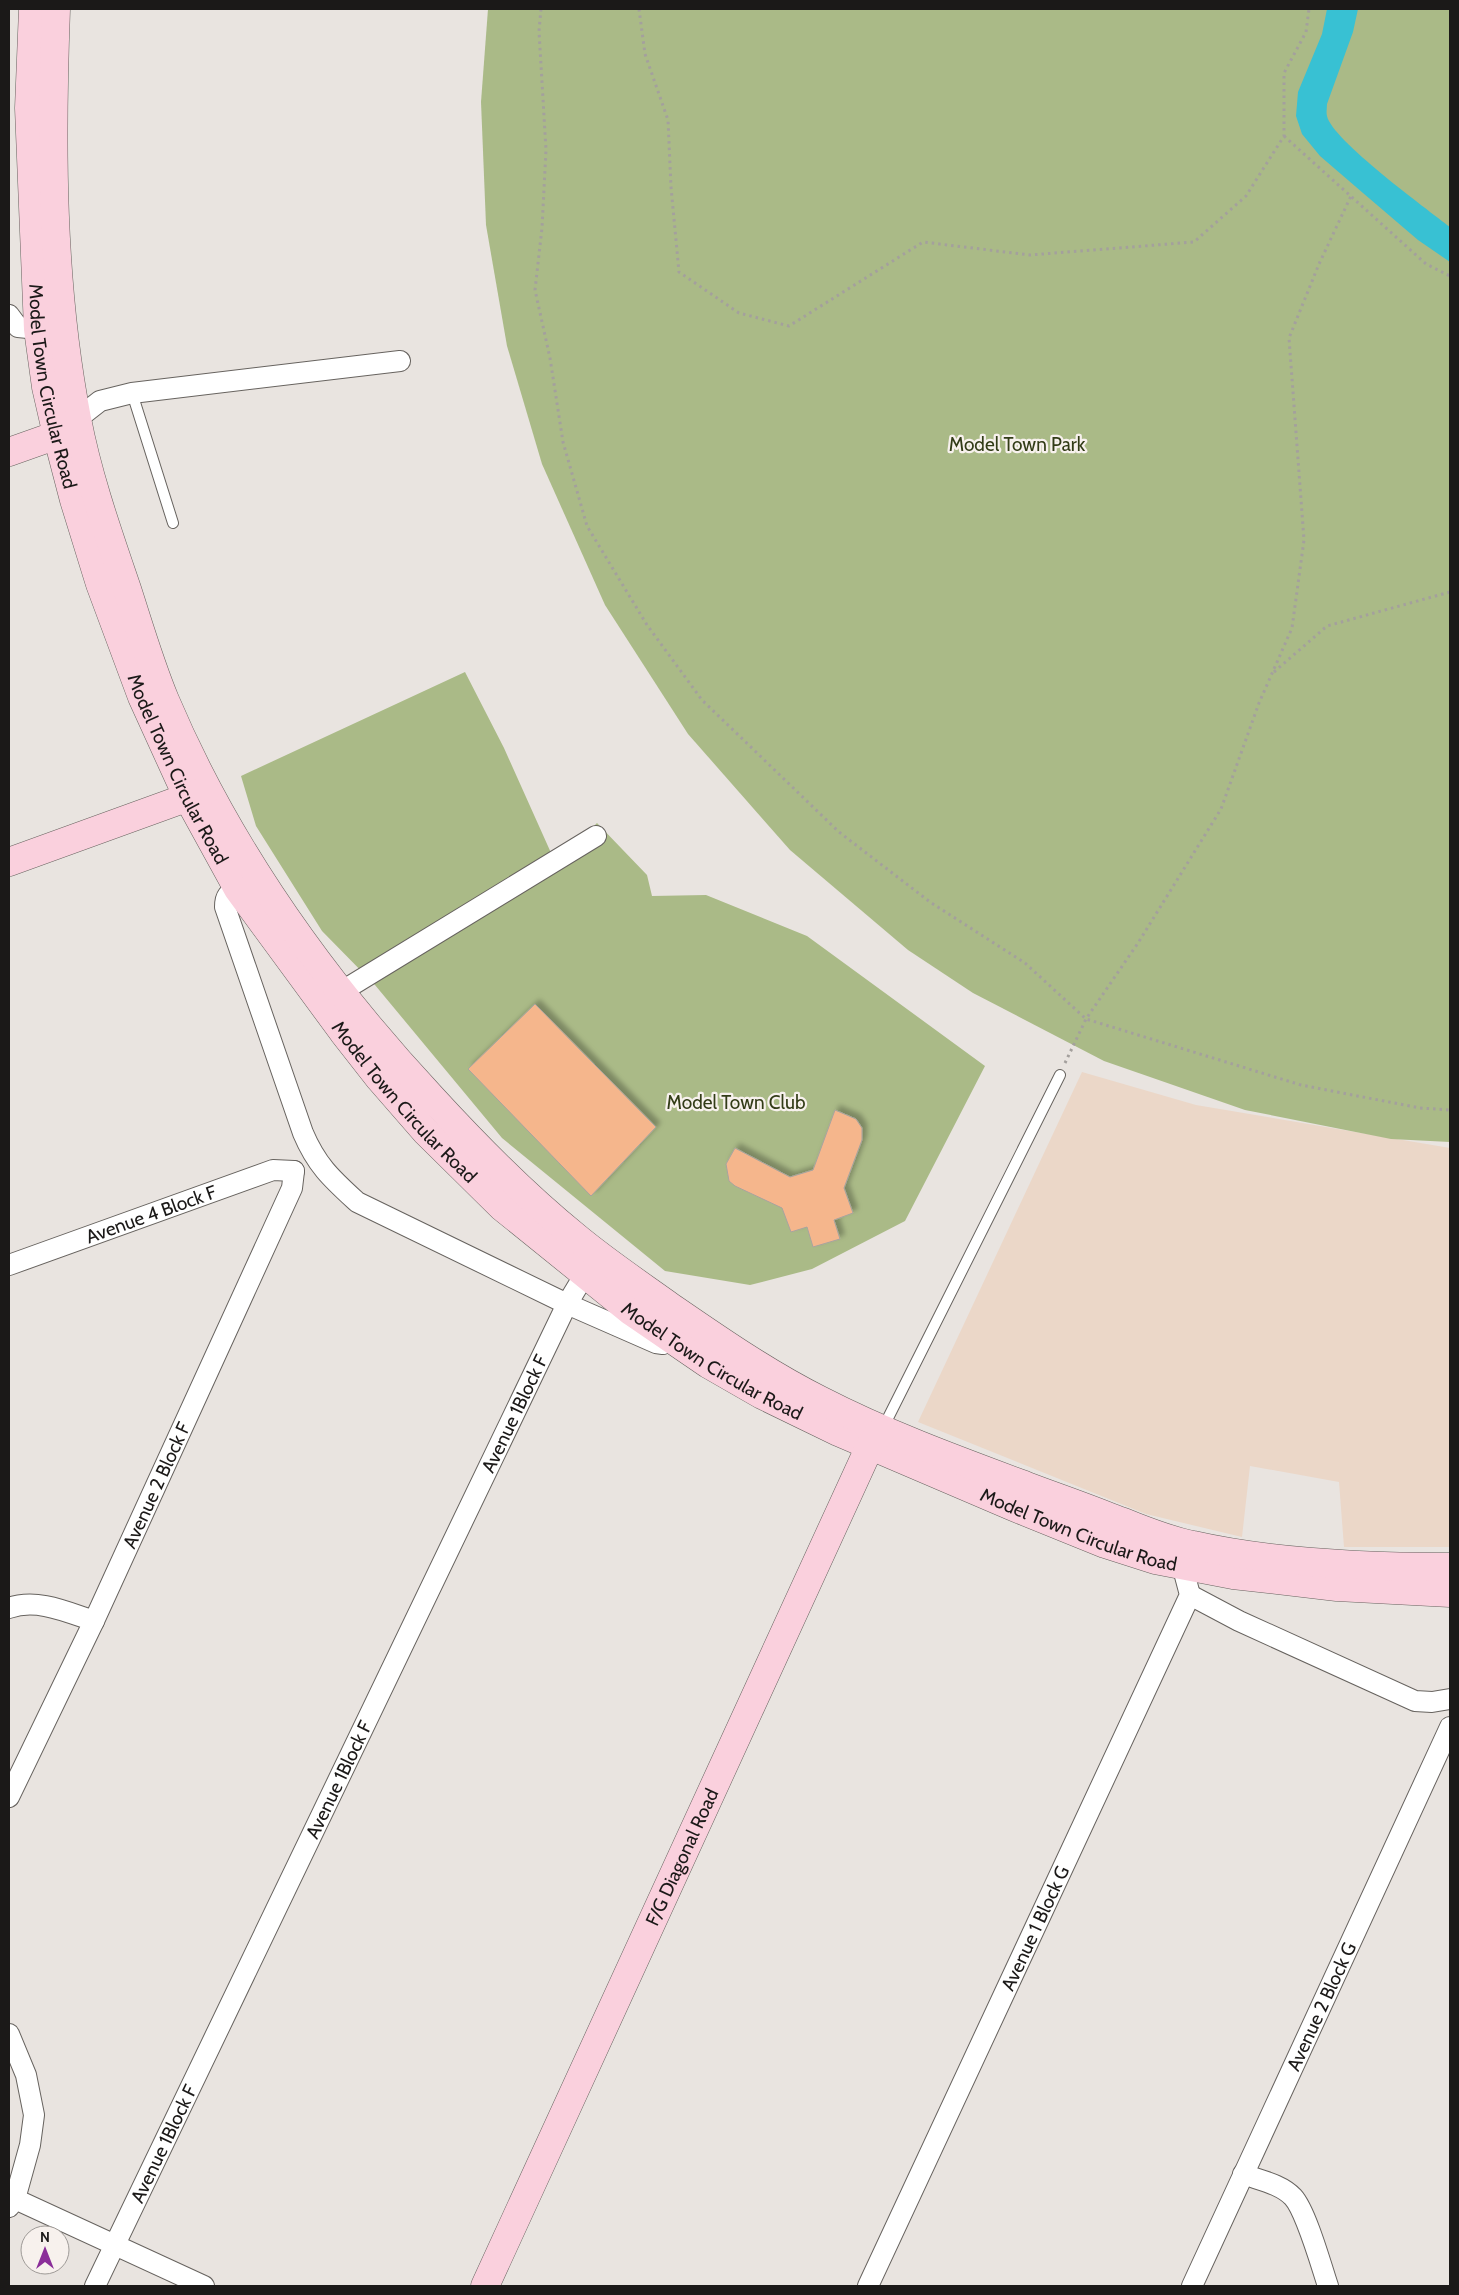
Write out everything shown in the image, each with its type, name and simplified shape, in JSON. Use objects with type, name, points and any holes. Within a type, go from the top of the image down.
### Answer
[{"type":"main road","name":"Model Town Circular Road","points":[[33,9],[29,108],[38,329],[46,387],[67,427]]},
{"type":"main road","name":"Model Town Circular Road","points":[[56,9],[53,93],[57,252],[62,310],[67,427],[74,500],[100,584],[142,697],[197,794],[339,993],[400,1064],[459,1127],[524,1191],[681,1330]]},
{"type":"main road","points":[[9,452],[67,427]]},
{"type":"main road","name":"Model Town Circular Road","points":[[197,794],[238,889],[379,1078],[426,1132],[502,1207],[632,1312],[681,1330],[748,1359],[876,1437],[997,1475],[1162,1537],[1190,1556],[1337,1587],[1450,1593]]},
{"type":"main road","points":[[9,862],[197,794]]},
{"type":"main road","name":"F/G Diagonal Road","points":[[485,2286],[876,1437]]},
{"type":"main road","name":"Model Town Circular Road","points":[[1190,1556],[1450,1567]]},
{"type":"street","points":[[9,315],[18,327],[38,329]]},
{"type":"street","points":[[67,427],[100,401],[132,393],[400,361]]},
{"type":"street","points":[[339,993],[596,836]]},
{"type":"street","points":[[238,889],[228,893],[225,899],[225,907],[303,1133],[314,1158],[331,1179],[357,1202],[567,1304],[656,1343],[663,1344],[681,1330]]},
{"type":"street","points":[[294,1171],[314,1158]]},
{"type":"street","name":"Avenue 4 Block F","points":[[9,1265],[272,1170],[294,1171]]},
{"type":"street","name":"Avenue 2 Block F","points":[[9,1797],[94,1621],[292,1188],[294,1171]]},
{"type":"street","name":"Avenue 1Block F","points":[[95,2286],[567,1304],[584,1274]]},
{"type":"street","points":[[1190,1556],[1185,1576],[1190,1595],[1239,1621],[1415,1701],[1449,1703]]},
{"type":"street","name":"Avenue 1 Block G","points":[[868,2286],[1190,1595]]},
{"type":"street","points":[[9,1608],[26,1604],[42,1604],[94,1621]]},
{"type":"street","name":"Avenue 2 Block G","points":[[1192,2286],[1450,1727]]},
{"type":"street","points":[[9,2034],[26,2076],[34,2115],[30,2145],[12,2203],[115,2244],[204,2286]]},
{"type":"street","points":[[1243,2174],[1284,2190],[1292,2196],[1300,2208],[1328,2286]]},
{"type":"lane","points":[[132,393],[173,523]]},
{"type":"lane","points":[[876,1437],[1060,1075]]},
{"type":"path","points":[[541,9],[539,31],[546,150],[542,228],[535,290],[550,358],[563,442],[587,526],[647,625],[702,700],[839,832],[930,902],[1025,963],[1086,1019],[1301,1085],[1420,1108],[1450,1110]]},
{"type":"path","points":[[639,9],[645,54],[668,120],[671,188],[679,272],[739,313],[789,326],[923,242],[1030,255],[1194,242],[1246,196],[1284,136],[1284,73],[1306,32],[1309,9]]},
{"type":"path","points":[[1284,136],[1426,264],[1450,276]]},
{"type":"path","points":[[1060,1075],[1086,1019],[1138,943],[1221,809],[1259,703],[1292,628],[1304,540],[1289,338],[1319,264],[1351,196]]},
{"type":"path","points":[[1272,674],[1328,626],[1450,592]]},
{"type":"shaded area","points":[[1082,1072],[1196,1105],[1450,1148],[1450,1547],[1344,1547],[1339,1482],[1250,1466],[1242,1537],[1146,1514],[918,1422]]},
{"type":"green space","name":"Model Town Park","points":[[488,9],[1450,9],[1450,1142],[1391,1139],[1245,1110],[1104,1061],[973,993],[908,950],[790,850],[688,734],[605,605],[542,464],[507,346],[486,225],[481,102]]},
{"type":"green space","name":"Model Town Club","points":[[465,672],[504,748],[556,864],[597,823],[647,875],[652,896],[706,895],[807,936],[985,1066],[905,1221],[812,1269],[750,1285],[665,1271],[502,1138],[375,985],[322,931],[256,826],[241,776]]},
{"type":"water","points":[[1327,9],[1358,9],[1353,32],[1327,104],[1327,116],[1333,127],[1362,157],[1450,227],[1450,262],[1418,240],[1320,156],[1302,134],[1296,116],[1298,92],[1322,34]]},
{"type":"building","points":[[535,1004],[656,1127],[591,1196],[468,1069]]},
{"type":"building","points":[[835,1110],[856,1119],[862,1128],[862,1140],[844,1188],[853,1213],[834,1220],[840,1239],[813,1247],[807,1227],[791,1232],[782,1208],[735,1186],[729,1181],[726,1164],[735,1148],[790,1177],[813,1170]]}]
